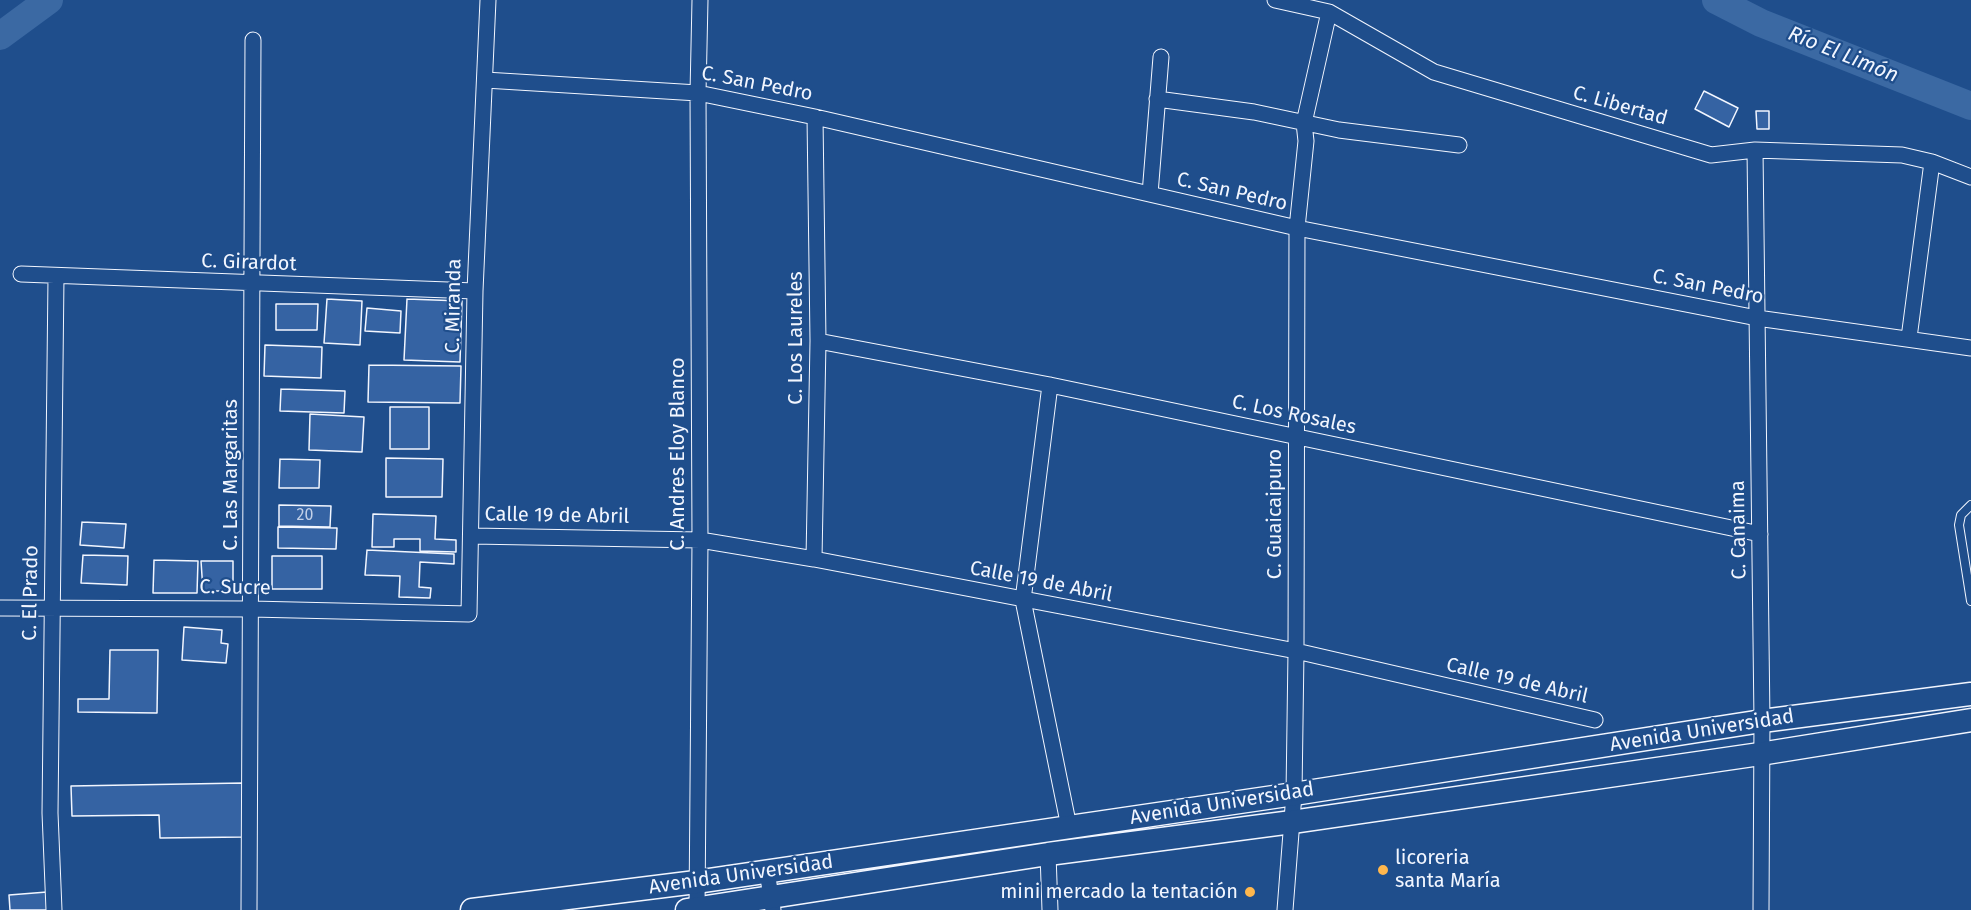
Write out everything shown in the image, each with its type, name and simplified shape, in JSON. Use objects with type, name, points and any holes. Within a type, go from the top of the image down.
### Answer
[{"type":"main road","name":"Avenida Universidad","points":[[472,910],[696,882],[1294,794],[1762,721],[1971,694]]},
{"type":"main road","name":"Avenida Universidad","points":[[692,909],[773,904],[1048,854],[1292,822],[1761,754],[1971,720]]},
{"type":"street","name":"C. Miranda","points":[[470,614],[475,291],[488,0]]},
{"type":"street","name":"C. Andres Eloy Blanco","points":[[692,909],[696,882],[700,540],[698,93],[700,0]]},
{"type":"street","name":"C. Libertad","points":[[1275,0],[1324,7],[1434,72],[1711,155],[1755,150],[1868,152],[1902,155],[1932,162],[1971,177]]},
{"type":"street","name":"C. Guaicaipuro","points":[[1285,910],[1294,794],[1297,228],[1305,141],[1304,123],[1324,7]]},
{"type":"street","name":"C. Las Margaritas","points":[[249,910],[254,285],[253,40]]},
{"type":"street","points":[[1150,194],[1161,57]]},
{"type":"street","name":"C. San Pedro","points":[[485,80],[698,93],[815,117],[1297,228],[1757,318],[1971,348]]},
{"type":"street","points":[[1157,99],[1459,145]]},
{"type":"street","name":"C. Los Laureles","points":[[814,559],[818,341],[815,117]]},
{"type":"street","name":"C. Canaima","points":[[1755,150],[1762,721],[1761,910]]},
{"type":"street","points":[[1909,338],[1932,162]]},
{"type":"street","name":"C. Girardot","points":[[21,274],[254,285],[475,291]]},
{"type":"street","name":"C. El Prado","points":[[54,910],[50,813],[56,277]]},
{"type":"street","name":"C. Los Rosales","points":[[818,341],[1050,385],[1760,534]]},
{"type":"street","points":[[1050,385],[1023,600],[1070,827]]},
{"type":"street","name":"Calle 19 de Abril","points":[[472,536],[700,540],[814,559],[1296,651],[1595,720]]},
{"type":"street","name":"C. Sucre","points":[[0,608],[251,609],[470,614]]},
{"type":"street","points":[[1048,854],[1050,910]]},
{"type":"street","points":[[767,871],[773,904]]},
{"type":"lane","points":[[1971,505],[1961,515],[1959,525],[1971,601]]},
{"type":"building","points":[[1704,91],[1738,108],[1729,127],[1695,109]]},
{"type":"building","points":[[1756,111],[1769,111],[1769,129],[1757,129]]},
{"type":"building","points":[[327,299],[362,301],[360,345],[324,343]]},
{"type":"building","points":[[407,299],[462,301],[460,362],[404,360]]},
{"type":"building","points":[[276,304],[318,304],[317,330],[276,330]]},
{"type":"building","points":[[367,308],[401,311],[400,333],[365,331]]},
{"type":"building","points":[[265,345],[322,347],[321,378],[264,376]]},
{"type":"building","points":[[369,365],[461,366],[460,403],[368,402]]},
{"type":"building","points":[[281,389],[345,391],[344,413],[280,411]]},
{"type":"building","points":[[390,407],[429,407],[429,449],[390,449]]},
{"type":"building","points":[[310,414],[364,417],[362,452],[309,450]]},
{"type":"building","points":[[386,458],[443,459],[442,497],[386,497]]},
{"type":"building","points":[[280,459],[320,460],[319,488],[279,488]]},
{"type":"building","points":[[279,505],[331,506],[330,527],[279,526]]},
{"type":"building","points":[[373,514],[436,516],[435,539],[456,540],[456,552],[420,551],[420,539],[394,539],[394,547],[372,547]]},
{"type":"building","points":[[82,522],[126,524],[124,548],[80,545]]},
{"type":"building","points":[[278,527],[337,528],[336,549],[278,548]]},
{"type":"building","points":[[367,550],[454,554],[454,564],[420,562],[419,587],[431,588],[430,598],[399,597],[400,576],[365,575]]},
{"type":"building","points":[[83,555],[128,556],[127,585],[81,583]]},
{"type":"building","points":[[272,556],[322,556],[322,589],[272,589]]},
{"type":"building","points":[[154,560],[198,561],[197,593],[153,593]]},
{"type":"building","points":[[201,561],[233,561],[233,591],[203,591]]},
{"type":"building","points":[[184,627],[222,630],[221,643],[228,644],[226,663],[182,660]]},
{"type":"building","points":[[110,650],[158,650],[157,713],[78,712],[78,699],[109,699]]},
{"type":"building","points":[[243,783],[244,837],[160,838],[159,815],[72,816],[71,786]]},
{"type":"building","points":[[47,892],[48,910],[10,910],[9,895]]},
{"type":"waterway","name":"Río El Limón","points":[[0,36],[49,0]]},
{"type":"waterway","name":"Río El Limón","points":[[1716,0],[1761,23],[1971,106]]},
{"type":"place","name":"licoreria santa María","points":[[1383,870]]},
{"type":"place","name":"mini mercado la tentación","points":[[1250,892]]}]
